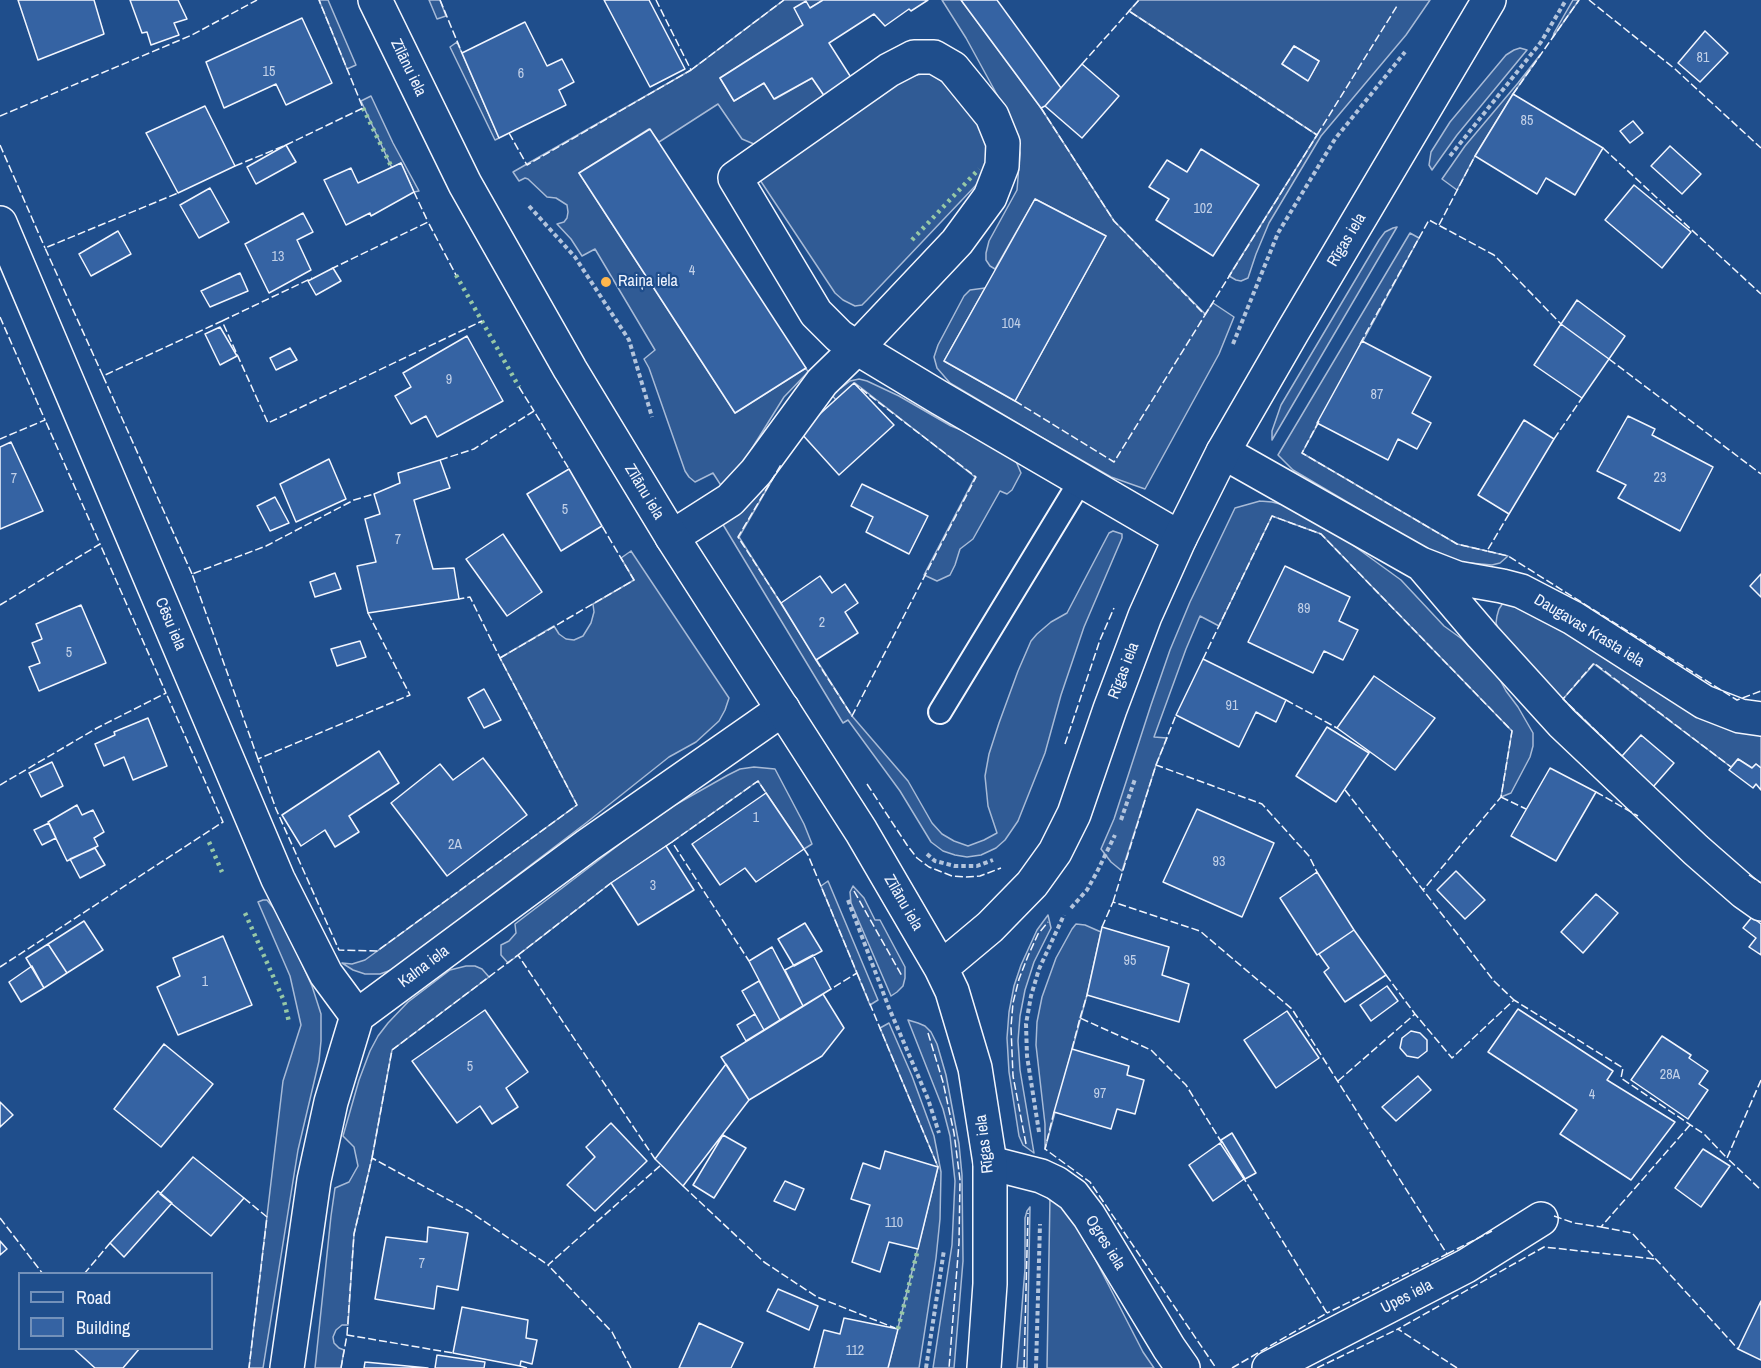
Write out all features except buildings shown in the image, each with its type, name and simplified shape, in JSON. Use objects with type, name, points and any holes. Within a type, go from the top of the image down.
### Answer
[{"type":"street","name":"Zīlānu iela","points":[[375,0],[465,184],[570,369],[672,537],[861,831],[941,968]]},
{"type":"street","name":"Rīgas iela","points":[[984,1368],[990,1284],[990,1163],[975,1068],[952,991],[941,968],[990,927],[1032,884],[1055,852],[1074,814],[1145,616],[1180,538],[1223,452],[1482,2]]},
{"type":"street","points":[[672,537],[730,500],[756,472],[822,382],[857,348],[957,242],[990,197],[1002,166],[1003,143],[992,116],[953,68],[934,57],[914,57],[889,70],[735,178],[816,313],[839,336],[857,348],[1180,538]]},
{"type":"street","name":"Cēsu iela","points":[[0,223],[278,879],[326,974],[357,1016]]},
{"type":"street","name":"Daugavas Krasta iela","points":[[1223,452],[1421,564],[1457,578],[1521,591],[1573,618],[1704,702],[1740,716],[1761,719]]},
{"type":"street","points":[[1421,564],[1562,723],[1696,850],[1761,904]]},
{"type":"street","name":"Kalna iela","points":[[357,1016],[588,844],[783,709]]},
{"type":"street","points":[[286,1368],[314,1180],[331,1102],[357,1016]]},
{"type":"street","name":"Ogres iela","points":[[990,1163],[1041,1176],[1073,1195],[1089,1216],[1183,1368]]},
{"type":"street","name":"Upes iela","points":[[1269,1368],[1466,1266],[1541,1219]]},
{"type":"lane","points":[[940,712],[1081,480]]},
{"type":"path","points":[[1032,884],[1065,915],[1039,969],[1026,1024],[1027,1056],[1038,1127],[1041,1176],[1036,1368]]},
{"type":"path","points":[[847,898],[889,1008],[928,1099],[941,1139]]},
{"type":"path","points":[[926,1368],[945,1246]]},
{"type":"shaded area","points":[[319,0],[328,0],[356,65],[347,69]]},
{"type":"shaded area","points":[[429,0],[440,0],[446,16],[437,19]]},
{"type":"shaded area","points":[[784,0],[823,0],[810,8],[795,8],[803,25],[720,78],[734,101],[764,83],[775,99],[812,78],[825,97],[761,142],[754,144],[742,139],[718,104],[659,142],[649,129],[579,173],[735,413],[806,368],[808,372],[784,397],[736,474],[722,487],[713,473],[695,482],[685,471],[644,359],[655,350],[595,249],[582,256],[557,224],[564,222],[567,218],[567,205],[556,198],[547,197],[528,179],[519,181],[513,172],[691,70]]},
{"type":"shaded area","points":[[942,0],[961,0],[1041,108],[1114,221],[1205,314],[1213,303],[1234,317],[1219,354],[1145,489],[1111,477],[1041,437],[950,383],[937,368],[934,357],[938,345],[964,296],[970,290],[985,288],[944,361],[1015,401],[1106,236],[1035,199],[995,269],[990,266],[986,260],[989,241],[1017,190],[1020,153],[1017,137],[1007,113],[966,38]]},
{"type":"shaded area","points":[[1139,0],[1430,0],[1406,35],[1321,136],[1269,223],[1248,278],[1241,281],[1229,276],[1317,135],[1129,11]],"holes":[[[1294,46],[1319,61],[1308,80],[1282,64]]]},
{"type":"shaded area","points":[[1573,0],[1579,0],[1553,37],[1554,33]]},
{"type":"shaded area","points":[[457,42],[499,138],[495,140],[450,47]]},
{"type":"shaded area","points":[[1520,48],[1527,50],[1457,135],[1432,170],[1429,165],[1431,152],[1450,122],[1506,55]]},
{"type":"shaded area","points":[[1540,55],[1513,94],[1457,190],[1442,179],[1465,146]]},
{"type":"shaded area","points":[[922,74],[931,74],[952,90],[985,134],[990,157],[979,182],[862,305],[855,306],[835,293],[756,174],[899,83]]},
{"type":"shaded area","points":[[371,96],[419,191],[414,192],[401,163],[392,168],[361,101]]},
{"type":"shaded area","points":[[1397,227],[1272,440],[1272,431],[1281,405],[1379,240],[1385,232]]},
{"type":"shaded area","points":[[1410,233],[1419,238],[1302,453],[1457,544],[1508,556],[1500,563],[1492,565],[1459,562],[1425,548],[1293,470],[1278,455]]},
{"type":"shaded area","points":[[859,379],[899,396],[951,426],[982,438],[1015,459],[1021,473],[1012,490],[1007,494],[1000,491],[973,539],[960,549],[950,575],[937,581],[924,575],[975,477],[855,383],[836,400],[830,393],[833,385],[841,388],[850,381]]},
{"type":"shaded area","points":[[800,432],[739,537],[852,716],[908,781],[932,823],[942,834],[968,846],[997,833],[988,806],[985,776],[999,723],[1031,641],[1051,622],[1067,613],[1109,533],[1113,531],[1122,534],[1084,627],[1061,695],[1045,753],[1018,821],[1005,840],[996,848],[981,855],[967,857],[955,855],[943,851],[931,842],[900,791],[848,720],[843,723],[722,523]]},
{"type":"shaded area","points":[[1260,501],[1284,505],[1339,535],[1401,580],[1444,626],[1462,639],[1499,678],[1533,733],[1530,757],[1511,793],[1501,797],[1512,731],[1321,534],[1272,516],[1219,626],[1200,616],[1186,649],[1154,737],[1167,738],[1122,871],[1101,849],[1114,819],[1170,650],[1235,508]]},
{"type":"shaded area","points":[[631,551],[729,698],[719,721],[696,742],[669,757],[394,969],[380,974],[365,974],[342,963],[352,964],[365,960],[577,805],[500,658],[554,626],[566,639],[574,640],[583,636],[591,623],[594,612],[593,604],[634,580],[621,558]]},
{"type":"shaded area","points":[[1507,601],[1761,733],[1761,768],[1756,764],[1752,768],[1738,759],[1731,767],[1594,664],[1563,699],[1732,863],[1590,736],[1499,631],[1496,623],[1497,616],[1503,603]]},
{"type":"shaded area","points":[[754,767],[775,769],[812,844],[804,849],[758,781],[611,883],[508,963],[501,955],[501,945],[509,941],[516,933],[515,924],[629,837],[675,805],[728,775],[740,769]]},
{"type":"shaded area","points":[[828,881],[878,1000],[870,1005],[821,886]]},
{"type":"shaded area","points":[[853,886],[864,898],[875,920],[880,920],[905,967],[903,986],[891,996],[851,903],[850,892]]},
{"type":"shaded area","points":[[267,900],[280,916],[312,986],[321,1014],[321,1041],[319,1061],[298,1150],[263,1368],[249,1368],[283,1081],[301,1025],[290,976],[258,902]]},
{"type":"shaded area","points":[[1048,915],[1051,928],[1034,962],[1025,990],[1018,1041],[1020,1070],[1034,1153],[1023,1145],[1019,1136],[1009,1072],[1007,1038],[1009,1012],[1021,965],[1037,930]]},
{"type":"shaded area","points":[[1076,924],[1101,932],[1087,995],[1045,1149],[1045,1124],[1036,1045],[1037,1022],[1042,997],[1056,958]]},
{"type":"shaded area","points":[[466,966],[482,969],[489,977],[392,1050],[372,1158],[354,1234],[348,1325],[342,1325],[333,1337],[334,1343],[344,1350],[341,1368],[315,1368],[335,1188],[349,1182],[358,1166],[354,1147],[343,1136],[359,1080],[370,1051],[388,1023],[408,1002],[450,970]]},
{"type":"shaded area","points":[[908,1020],[925,1026],[937,1044],[946,1075],[959,1144],[962,1175],[963,1261],[954,1368],[933,1368],[952,1245],[955,1181],[950,1136],[943,1109]]},
{"type":"shaded area","points":[[889,1023],[934,1136],[941,1172],[936,1258],[919,1368],[888,1368],[938,1167],[880,1028]]},
{"type":"shaded area","points":[[1050,1197],[1072,1214],[1143,1352],[1154,1368],[1047,1368]]},
{"type":"shaded area","points":[[1030,1207],[1027,1368],[1017,1368],[1025,1269],[1025,1218]]},
{"type":"hedge","points":[[363,108],[392,168]]},
{"type":"hedge","points":[[912,240],[979,169]]},
{"type":"hedge","points":[[456,275],[519,387]]},
{"type":"hedge","points":[[209,842],[222,872]]},
{"type":"hedge","points":[[245,913],[284,1001],[289,1022]]},
{"type":"hedge","points":[[898,1329],[918,1249]]},
{"type":"fence","points":[[0,116],[192,35],[257,0]]},
{"type":"fence","points":[[235,166],[286,145],[363,108],[319,0]]},
{"type":"fence","points":[[440,0],[462,53]]},
{"type":"fence","points":[[509,133],[527,165],[691,70],[656,0]]},
{"type":"fence","points":[[691,70],[784,0]]},
{"type":"fence","points":[[1082,64],[1139,0]]},
{"type":"fence","points":[[1513,94],[1579,0]]},
{"type":"fence","points":[[1589,0],[1675,69],[1761,148]]},
{"type":"fence","points":[[1317,135],[1397,6]]},
{"type":"fence","points":[[1041,108],[1114,221],[1205,315],[1317,135],[1129,11]]},
{"type":"fence","points":[[0,145],[45,248]]},
{"type":"fence","points":[[1603,148],[1761,294]]},
{"type":"fence","points":[[1439,225],[1475,156]]},
{"type":"fence","points":[[414,192],[428,222]]},
{"type":"fence","points":[[103,376],[45,248],[178,193]]},
{"type":"fence","points":[[1360,344],[1429,220],[1494,255],[1561,324]]},
{"type":"fence","points":[[331,269],[428,222],[456,275]]},
{"type":"fence","points":[[222,321],[312,278]]},
{"type":"fence","points":[[1015,401],[1114,462],[1205,315]]},
{"type":"fence","points":[[0,317],[45,420],[0,439]]},
{"type":"fence","points":[[192,574],[103,376],[222,321],[268,423],[482,321]]},
{"type":"fence","points":[[1609,359],[1761,474]]},
{"type":"fence","points":[[816,660],[852,716],[976,477],[856,385]]},
{"type":"fence","points":[[519,387],[534,411]]},
{"type":"fence","points":[[1554,439],[1582,398]]},
{"type":"fence","points":[[440,460],[474,449],[534,411],[569,469]]},
{"type":"fence","points":[[0,605],[100,544],[45,420]]},
{"type":"fence","points":[[1319,421],[1302,453],[1457,544],[1487,551]]},
{"type":"fence","points":[[781,603],[738,537],[782,463]]},
{"type":"fence","points":[[258,759],[192,574],[266,546],[354,500],[374,494]]},
{"type":"fence","points":[[1509,514],[1487,551],[1508,556],[1737,700],[1761,691]]},
{"type":"fence","points":[[1203,659],[1272,516],[1321,534],[1512,731],[1501,797],[1423,890]]},
{"type":"fence","points":[[500,658],[634,580],[602,526]]},
{"type":"fence","points":[[0,785],[97,728],[166,693],[100,544]]},
{"type":"fence","points":[[368,613],[410,695],[258,759],[276,809],[339,950],[377,951],[577,805],[470,597],[459,599]]},
{"type":"fence","points":[[1065,744],[1100,640],[1114,608]]},
{"type":"fence","points":[[1622,756],[1563,699],[1594,663],[1731,767]]},
{"type":"fence","points":[[0,967],[223,822],[166,693]]},
{"type":"fence","points":[[1286,700],[1337,728]]},
{"type":"fence","points":[[1156,765],[1176,715]]},
{"type":"fence","points":[[1113,902],[1156,765],[1262,804],[1309,856],[1317,872]]},
{"type":"fence","points":[[672,842],[758,781],[766,793]]},
{"type":"fence","points":[[867,784],[907,845],[917,858],[929,867],[952,876],[966,877],[980,876],[1001,868]]},
{"type":"fence","points":[[1345,790],[1494,981],[1514,1000]]},
{"type":"fence","points":[[1596,792],[1638,816]]},
{"type":"fence","points":[[1501,797],[1526,809]]},
{"type":"fence","points":[[666,846],[672,842],[749,961]]},
{"type":"fence","points":[[804,849],[857,973],[831,989]]},
{"type":"fence","points":[[1749,875],[1761,883]]},
{"type":"fence","points":[[518,955],[611,883]]},
{"type":"fence","points":[[854,891],[902,976]]},
{"type":"fence","points":[[1102,927],[1113,902],[1200,931],[1292,1009],[1447,1254],[1327,1313]]},
{"type":"fence","points":[[1026,1144],[1013,1076],[1011,1027],[1013,1003],[1028,956],[1038,934],[1048,922]]},
{"type":"fence","points":[[372,1158],[392,1050],[518,955],[655,1159]]},
{"type":"fence","points":[[857,973],[938,1167]]},
{"type":"fence","points":[[1386,975],[1415,1014]]},
{"type":"fence","points":[[1080,1018],[1087,995]]},
{"type":"fence","points":[[1338,1081],[1415,1014],[1452,1058],[1514,1000],[1623,1068],[1621,1078],[1704,1134],[1727,1158]]},
{"type":"fence","points":[[1072,1049],[1080,1018],[1151,1050],[1186,1085],[1222,1143]]},
{"type":"fence","points":[[928,1033],[943,1082],[954,1133],[960,1180],[959,1243],[949,1368]]},
{"type":"fence","points":[[1761,1080],[1727,1158],[1761,1190]]},
{"type":"fence","points":[[1054,1112],[1045,1149],[1090,1182],[1216,1368]]},
{"type":"fence","points":[[1554,1216],[1574,1223],[1601,1227],[1690,1125]]},
{"type":"fence","points":[[347,1335],[354,1234],[372,1158],[469,1211],[548,1265]]},
{"type":"fence","points":[[631,1368],[612,1332],[548,1265],[661,1165]]},
{"type":"fence","points":[[1232,1368],[1327,1313],[1243,1177]]},
{"type":"fence","points":[[683,1186],[764,1262],[817,1297],[895,1328]]},
{"type":"fence","points":[[244,1198],[267,1217],[249,1368]]},
{"type":"fence","points":[[1024,1368],[1028,1213]]},
{"type":"fence","points":[[0,1218],[41,1272]]},
{"type":"fence","points":[[1601,1227],[1632,1233],[1738,1349]]},
{"type":"fence","points":[[1447,1254],[1492,1231]]},
{"type":"fence","points":[[86,1272],[110,1243]]},
{"type":"fence","points":[[1457,1368],[1398,1329],[1544,1247],[1655,1259]]},
{"type":"fence","points":[[1317,1368],[1398,1329]]},
{"type":"fence","points":[[341,1368],[347,1335],[453,1353]]},
{"type":"fence","points":[[520,1366],[527,1368]]},
{"type":"place","name":"Raiņa iela","points":[[606,282]]}]
